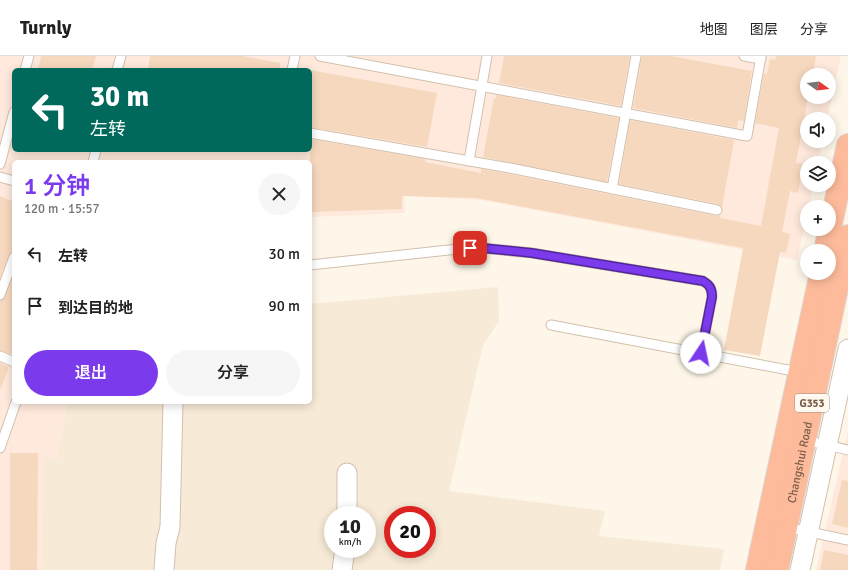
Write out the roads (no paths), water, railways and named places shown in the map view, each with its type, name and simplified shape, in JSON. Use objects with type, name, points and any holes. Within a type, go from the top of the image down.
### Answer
[{"type":"highway","points":[[827,244],[848,145]]},
{"type":"highway","name":"Changshui Road","points":[[777,570],[848,236]]},
{"type":"highway","name":"Changshui Road","points":[[757,570],[819,280]]},
{"type":"street","points":[[800,570],[848,349]]},
{"type":"street","points":[[164,570],[166,543],[170,527],[173,404]]},
{"type":"street","points":[[347,473],[347,506]]},
{"type":"street","points":[[342,570],[344,558]]},
{"type":"lane","points":[[26,68],[29,56]]},
{"type":"lane","points":[[118,68],[121,56]]},
{"type":"lane","points":[[292,68],[295,56]]},
{"type":"lane","points":[[320,56],[746,136],[761,58],[744,56]]},
{"type":"lane","points":[[469,161],[487,56]]},
{"type":"lane","points":[[612,189],[636,56]]},
{"type":"lane","points":[[0,164],[12,119]]},
{"type":"lane","points":[[312,133],[469,161],[717,210]]},
{"type":"lane","points":[[0,177],[12,180]]},
{"type":"lane","points":[[312,265],[458,248],[482,248],[532,253],[703,281],[710,287],[712,297],[701,353]]},
{"type":"lane","points":[[0,295],[12,262]]},
{"type":"lane","points":[[551,325],[799,372]]},
{"type":"lane","points":[[0,356],[12,361]]},
{"type":"lane","points":[[0,448],[15,404]]},
{"type":"lane","points":[[804,440],[848,450]]},
{"type":"lane","points":[[786,527],[848,540]]}]
